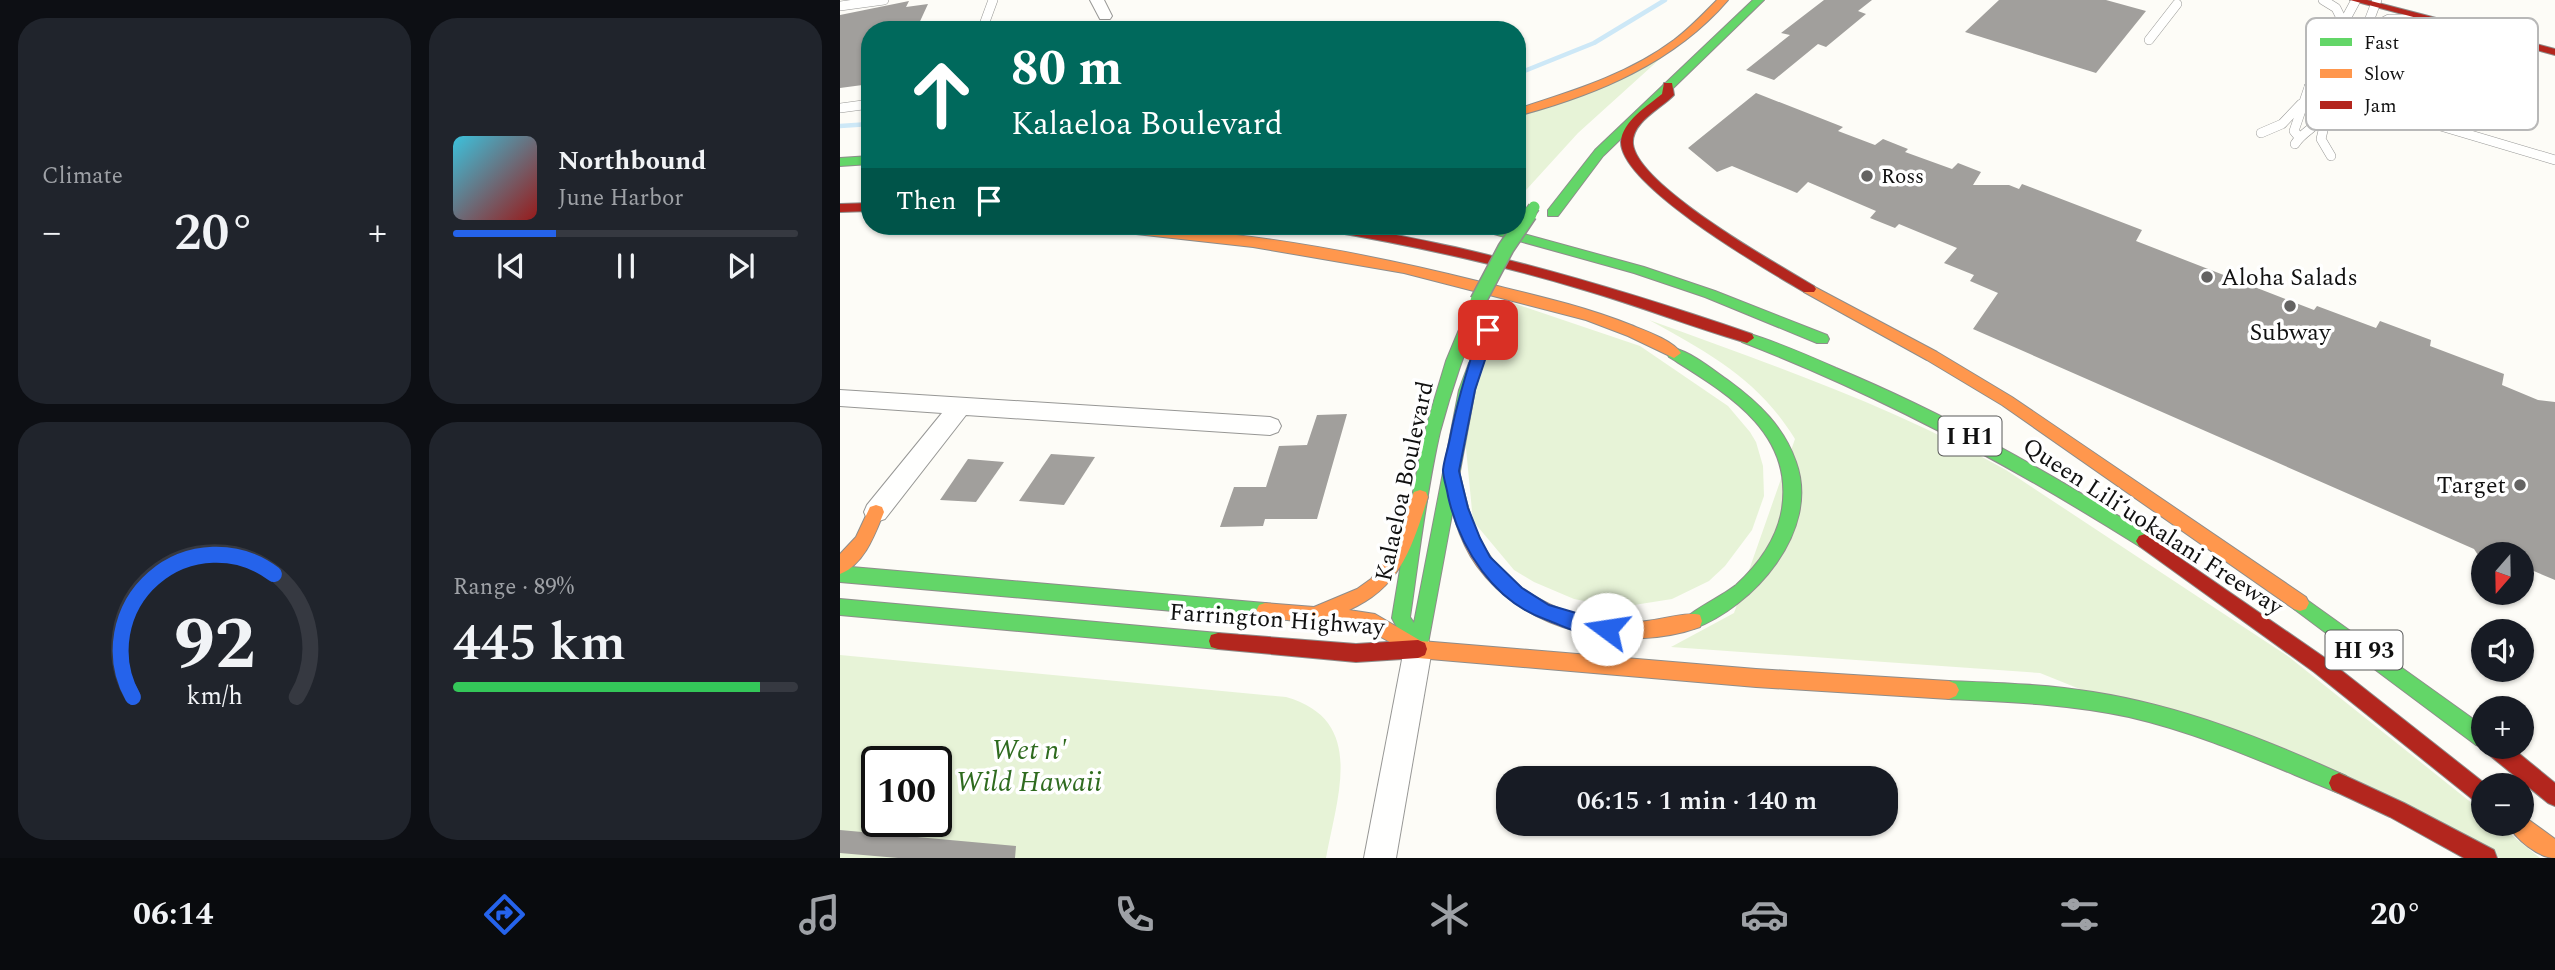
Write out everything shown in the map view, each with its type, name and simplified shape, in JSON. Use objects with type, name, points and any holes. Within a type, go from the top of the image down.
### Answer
[{"type":"main road","points":[[1526,110],[1621,75],[1675,44],[1723,0]]},
{"type":"main road","points":[[1569,166],[1737,0]]},
{"type":"main road","points":[[1497,306],[1553,213],[1599,153],[1759,0]]},
{"type":"main road","points":[[2356,0],[2427,18]]},
{"type":"main road","points":[[2413,0],[2484,18]]},
{"type":"main road","points":[[2538,32],[2555,36]]},
{"type":"main road","points":[[2538,48],[2555,52]]},
{"type":"main road","points":[[1668,85],[1668,95],[1630,131],[1626,142],[1637,165],[1669,196],[1771,268],[1952,367],[2043,425],[2244,563]]},
{"type":"main road","points":[[1599,153],[1637,165]]},
{"type":"main road","points":[[840,162],[861,161]]},
{"type":"main road","name":"Kalaeloa Boulevard","points":[[1526,219],[1548,191]]},
{"type":"main road","points":[[840,208],[861,207]]},
{"type":"main road","points":[[840,222],[861,221]]},
{"type":"main road","points":[[1206,235],[1253,239],[1358,256],[1455,278],[1578,311],[1627,328],[1714,380],[1765,421],[1783,449],[1792,483],[1791,511],[1784,537],[1773,559],[1758,579],[1737,599],[1704,619],[1669,630],[1628,633],[1587,626],[1543,611],[1516,594],[1497,577],[1472,540],[1460,508],[1451,471]]},
{"type":"main road","name":"Queen Liliʻuokalani Freeway","points":[[1373,235],[1442,247],[1664,308],[1824,367],[1900,401],[1986,445],[2179,563],[2298,649],[2471,786]]},
{"type":"main road","name":"Kalaeloa Boulevard","points":[[1418,649],[1401,618],[1432,434],[1450,373],[1478,301],[1515,235]]},
{"type":"main road","points":[[1516,235],[1674,282],[1832,344]]},
{"type":"main road","name":"Kalaeloa Boulevard","points":[[1418,649],[1467,390],[1478,355]]},
{"type":"main road","name":"Queen Liliʻuokalani Freeway","points":[[2044,447],[2244,563]]},
{"type":"main road","points":[[1302,614],[1341,607],[1366,596],[1386,579],[1397,562],[1420,497]]},
{"type":"main road","points":[[840,542],[876,512]]},
{"type":"main road","points":[[840,566],[863,542],[876,512]]},
{"type":"main road","points":[[863,542],[875,560],[907,579]]},
{"type":"main road","name":"HI 93","points":[[2244,563],[2471,729]]},
{"type":"main road","name":"Farrington Highway","points":[[840,574],[1368,620],[1418,649]]},
{"type":"main road","name":"Farrington Highway","points":[[840,607],[1356,653],[1418,649]]},
{"type":"main road","points":[[1418,649],[1756,678],[2057,696],[2131,710],[2194,725],[2293,761],[2397,810],[2486,858]]},
{"type":"main road","points":[[2510,759],[2555,796]]},
{"type":"main road","points":[[2534,836],[2555,853]]},
{"type":"street","points":[[1097,0],[1105,16]]},
{"type":"street","points":[[840,398],[1270,426]]},
{"type":"street","points":[[876,512],[961,406]]},
{"type":"street","points":[[1380,858],[1418,649]]},
{"type":"lane","points":[[840,6],[884,0]]},
{"type":"lane","points":[[985,21],[993,0]]},
{"type":"lane","points":[[2323,0],[2336,8],[2341,18]]},
{"type":"lane","points":[[2345,18],[2356,0]]},
{"type":"lane","points":[[2149,40],[2177,4]]},
{"type":"lane","points":[[2306,93],[2294,131],[2297,140],[2311,130]]},
{"type":"lane","points":[[2261,133],[2281,124],[2301,104]]},
{"type":"lane","points":[[840,108],[861,105]]},
{"type":"lane","points":[[2323,130],[2321,139],[2331,156]]},
{"type":"lane","points":[[2453,130],[2555,160]]},
{"type":"green space","points":[[1662,57],[1578,133],[1526,190],[1526,111]]},
{"type":"green space","points":[[1504,300],[1640,346],[1728,406],[1750,432],[1763,466],[1764,496],[1752,530],[1725,566],[1709,581],[1672,599],[1634,605],[1574,599],[1534,582],[1514,570],[1473,521],[1465,438],[1477,379]]},
{"type":"green space","points":[[1649,320],[1875,406],[2006,470],[2289,657],[2471,802],[2471,836],[2513,836],[2540,858],[2500,858],[2040,673],[1671,647],[1734,613],[1795,439],[1781,418],[1748,384],[1731,369]]},
{"type":"green space","name":"Wet n' Wild Hawaii","points":[[840,655],[1286,697],[1311,708],[1328,723],[1337,742],[1340,786],[1326,858],[840,858]]},
{"type":"building","points":[[1824,0],[1872,0],[1858,11],[1866,14],[1826,47],[1818,44],[1774,80],[1746,70],[1790,35],[1781,33]]},
{"type":"building","points":[[1999,0],[2106,0],[2146,11],[2096,73],[1965,32]]},
{"type":"building","points":[[909,1],[906,7],[928,4],[920,21],[861,21],[861,85],[840,88],[840,15]]},
{"type":"building","points":[[1756,93],[1843,127],[1838,131],[1875,145],[1883,139],[1908,149],[1905,152],[1952,169],[1958,163],[1981,172],[1973,185],[2009,185],[2019,189],[2022,184],[2142,230],[2136,241],[2314,310],[2317,306],[2376,328],[2380,321],[2431,340],[2430,346],[2504,374],[2502,385],[2538,400],[2555,402],[2555,580],[2534,571],[2534,542],[2471,542],[2471,548],[1973,329],[1998,293],[1970,281],[1974,275],[1944,263],[1957,248],[1899,224],[1895,228],[1870,218],[1876,211],[1808,182],[1797,193],[1732,166],[1717,172],[1688,148]]},
{"type":"building","points":[[1347,414],[1317,519],[1265,519],[1263,526],[1220,527],[1234,487],[1266,487],[1279,446],[1307,445],[1317,415]]},
{"type":"building","points":[[1051,454],[1095,457],[1064,505],[1019,501]]},
{"type":"building","points":[[968,459],[1004,462],[976,502],[940,500]]},
{"type":"building","points":[[840,830],[861,832],[861,837],[917,837],[1016,846],[1015,858],[898,858],[840,853]]},
{"type":"waterway","points":[[1526,70],[1594,43],[1665,0]]},
{"type":"waterway","points":[[840,126],[861,125]]},
{"type":"traffic: fast","points":[[1553,213],[1599,153],[1759,0]]},
{"type":"traffic: fast","points":[[840,162],[861,161]]},
{"type":"traffic: fast","points":[[1526,219],[1534,207]]},
{"type":"traffic: fast","points":[[1513,235],[1639,270],[1710,294],[1822,339]]},
{"type":"traffic: fast","points":[[1478,301],[1515,235]]},
{"type":"traffic: fast","points":[[1418,649],[1401,618],[1420,497],[1432,434],[1453,361],[1478,301]]},
{"type":"traffic: fast","points":[[1747,338],[1852,380],[1952,428],[2145,541]]},
{"type":"traffic: fast","points":[[1674,353],[1730,390],[1767,424],[1777,437],[1789,465],[1793,492],[1788,520],[1778,546],[1762,570],[1742,591],[1718,609],[1693,621]]},
{"type":"traffic: fast","points":[[1418,649],[1467,390],[1474,367]]},
{"type":"traffic: fast","points":[[840,574],[1265,611]]},
{"type":"traffic: fast","points":[[2300,603],[2471,729]]},
{"type":"traffic: fast","points":[[840,607],[1218,641]]},
{"type":"traffic: fast","points":[[1949,690],[2042,695],[2128,707],[2236,739],[2339,783]]},
{"type":"traffic: slow","points":[[1526,110],[1599,85],[1639,67],[1682,39],[1723,0]]},
{"type":"traffic: slow","points":[[1192,235],[1304,250],[1454,280],[1570,309],[1633,332],[1674,353]]},
{"type":"traffic: slow","points":[[1809,289],[1932,356],[2007,401],[2300,603]]},
{"type":"traffic: slow","points":[[1451,471],[1463,518],[1477,552],[1503,583],[1525,600],[1551,614],[1579,624],[1608,629],[1638,631],[1693,621]]},
{"type":"traffic: slow","points":[[1321,611],[1344,604],[1378,584],[1398,556],[1420,497]]},
{"type":"traffic: slow","points":[[840,566],[863,542],[876,512]]},
{"type":"traffic: slow","points":[[1265,611],[1368,620],[1418,649]]},
{"type":"traffic: slow","points":[[1418,649],[1756,678],[1949,690]]},
{"type":"traffic: slow","points":[[2534,836],[2555,853]]},
{"type":"traffic: jam","points":[[2355,0],[2424,18]]},
{"type":"traffic: jam","points":[[2538,48],[2555,52]]},
{"type":"traffic: jam","points":[[1668,85],[1668,95],[1643,116],[1628,136],[1627,143],[1633,160],[1675,201],[1705,223],[1809,289]]},
{"type":"traffic: jam","points":[[840,208],[861,207]]},
{"type":"traffic: jam","points":[[1376,235],[1537,272],[1747,338]]},
{"type":"traffic: jam","points":[[2145,541],[2321,666],[2471,785]]},
{"type":"traffic: jam","points":[[1218,641],[1356,653],[1418,649]]},
{"type":"traffic: jam","points":[[2510,759],[2555,796]]},
{"type":"traffic: jam","points":[[2339,783],[2397,810],[2486,858]]},
{"type":"place","name":"Ross","points":[[1867,176]]},
{"type":"place","name":"Aloha Salads","points":[[2207,277]]},
{"type":"place","name":"Subway","points":[[2290,306]]},
{"type":"place","name":"Target","points":[[2520,485]]},
{"type":"route","points":[[1488,330],[1467,390],[1451,471],[1460,508],[1472,540],[1484,562],[1516,594],[1543,611],[1587,626],[1607,629]]}]
